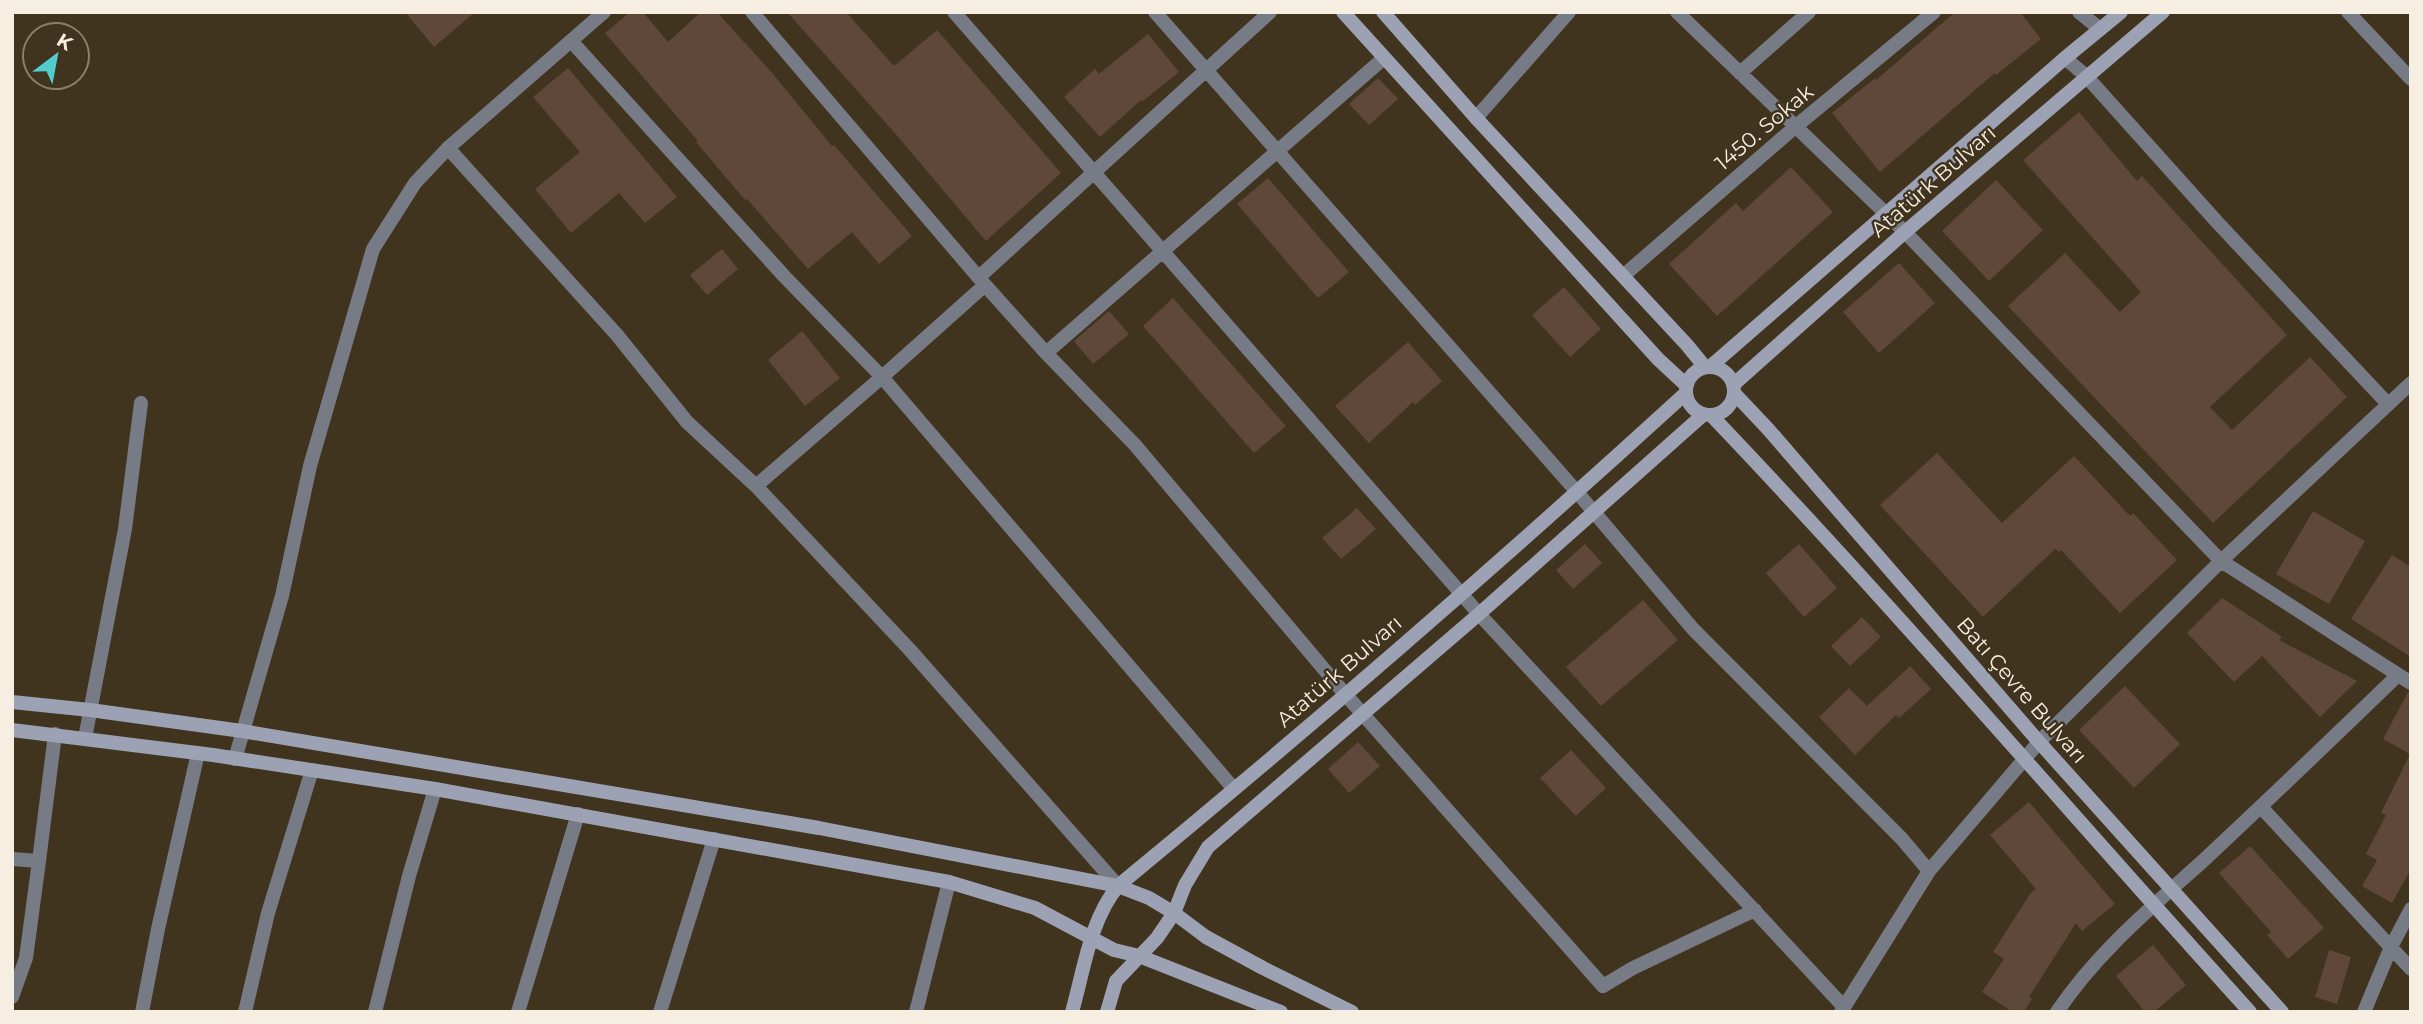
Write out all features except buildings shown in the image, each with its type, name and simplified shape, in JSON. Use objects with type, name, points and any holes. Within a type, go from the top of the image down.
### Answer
[{"type":"main road","points":[[1343,12],[1686,389],[1691,406],[1707,414],[1718,414],[1729,406],[1734,389],[1726,372],[1708,367],[1476,118],[1382,12]]},
{"type":"main road","name":"Atatürk Bulvarı","points":[[1708,367],[2121,12]]},
{"type":"main road","name":"Atatürk Bulvarı","points":[[1734,389],[1905,232],[2163,12]]},
{"type":"main road","points":[[1686,389],[1693,373],[1708,367]]},
{"type":"main road","name":"Atatürk Bulvarı","points":[[1072,1012],[1105,901],[1118,886],[1345,694],[1577,492],[1686,389]]},
{"type":"main road","name":"Batı Çevre Bulvarı","points":[[1734,389],[2039,741],[2282,1012]]},
{"type":"main road","points":[[1107,1012],[1116,981],[1157,937],[1174,914],[1185,885],[1208,846],[1707,414]]},
{"type":"main road","name":"Batı Çevre Bulvarı","points":[[1707,414],[2025,758],[2250,1012]]},
{"type":"main road","points":[[12,702],[242,731],[819,828],[1118,886],[1149,898],[1206,937],[1352,1012]]},
{"type":"main road","points":[[12,730],[198,753],[435,789],[949,882],[1035,908],[1115,950],[1139,956],[1258,1007],[1281,1012]]},
{"type":"street","points":[[235,759],[282,596],[310,466],[373,248],[415,183],[448,148],[604,12]]},
{"type":"street","points":[[752,12],[982,281],[1046,353],[1135,445],[1345,694],[1603,986],[1633,968],[1755,910]]},
{"type":"street","points":[[954,12],[1479,614],[1755,910],[1843,1009],[1929,871],[2039,741],[2221,561],[2411,383]]},
{"type":"street","points":[[1155,12],[1577,492],[1693,629],[1902,839],[1929,871]]},
{"type":"street","points":[[756,486],[882,377],[1094,173],[1270,12]]},
{"type":"street","points":[[1476,118],[1569,12]]},
{"type":"street","points":[[1677,12],[1905,232],[2221,561],[2404,679],[2153,905],[2094,963],[2057,1012]]},
{"type":"street","points":[[1740,73],[1809,12]]},
{"type":"street","name":"1450. Sokak","points":[[1623,276],[1795,127],[1934,12]]},
{"type":"street","points":[[2079,12],[2100,29]]},
{"type":"street","points":[[2348,12],[2411,79]]},
{"type":"street","points":[[572,42],[783,276],[882,377],[1234,789]]},
{"type":"street","points":[[1046,353],[1384,58]]},
{"type":"street","points":[[2065,58],[2086,76],[2217,222],[2388,404]]},
{"type":"street","points":[[448,148],[617,335],[687,422],[756,486],[910,650],[1118,886]]},
{"type":"street","points":[[85,738],[125,529],[141,403]]},
{"type":"street","points":[[12,998],[26,958],[55,734]]},
{"type":"street","points":[[142,1012],[198,753]]},
{"type":"street","points":[[245,1012],[268,913],[312,770]]},
{"type":"street","points":[[375,1012],[409,876],[435,789]]},
{"type":"street","points":[[2261,807],[2411,969]]},
{"type":"street","points":[[518,1012],[578,814]]},
{"type":"street","points":[[660,1012],[714,839]]},
{"type":"street","points":[[12,859],[39,861]]},
{"type":"street","points":[[916,1012],[949,882]]},
{"type":"street","points":[[2364,1012],[2391,947],[2411,909]]}]
